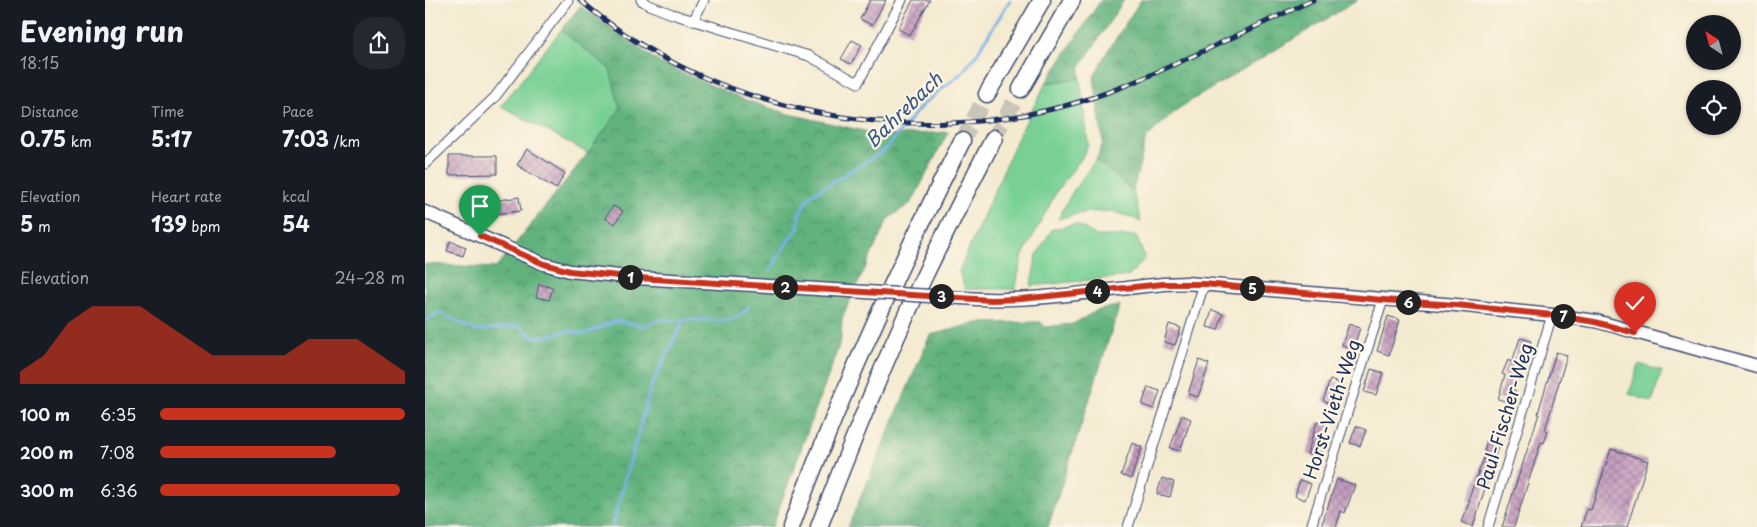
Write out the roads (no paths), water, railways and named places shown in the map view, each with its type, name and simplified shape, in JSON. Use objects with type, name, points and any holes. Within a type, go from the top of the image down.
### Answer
[{"type":"highway","points":[[987,94],[1042,0]]},
{"type":"highway","points":[[1021,89],[1072,0]]},
{"type":"highway","points":[[819,527],[841,468],[911,304],[957,208],[994,138]]},
{"type":"highway","points":[[791,527],[817,456],[874,322],[962,141]]},
{"type":"street","points":[[641,0],[657,8],[809,56],[858,83],[902,0]]},
{"type":"street","points":[[693,20],[704,0]]},
{"type":"street","points":[[425,164],[495,97],[568,1]]},
{"type":"street","points":[[425,212],[544,264],[570,271],[638,278],[991,300],[1021,299],[1163,284],[1204,284],[1552,315],[1595,322],[1757,366]]},
{"type":"street","points":[[1127,527],[1204,284]]},
{"type":"street","name":"Horst-Vieth-Weg","points":[[1311,527],[1383,300]]},
{"type":"street","name":"Paul-Fischer-Weg","points":[[1488,527],[1552,315]]},
{"type":"waterway","name":"Bahrebach","points":[[770,271],[798,228],[799,214],[809,196],[884,151],[923,104],[962,73],[976,55],[1010,0]]},
{"type":"waterway","name":"Bahrebach","points":[[425,321],[439,312],[476,331],[518,326],[536,338],[570,331],[584,334],[616,321],[644,326],[656,320],[732,320],[744,313],[749,306]]},
{"type":"waterway","points":[[612,527],[651,386],[683,321]]},
{"type":"tunnel","points":[[994,138],[1021,89]]},
{"type":"tunnel","points":[[962,141],[987,94]]},
{"type":"railway","points":[[580,0],[633,39],[691,71],[753,96],[818,113],[884,122],[951,123],[1018,116],[1097,96],[1167,68],[1313,0]]}]
